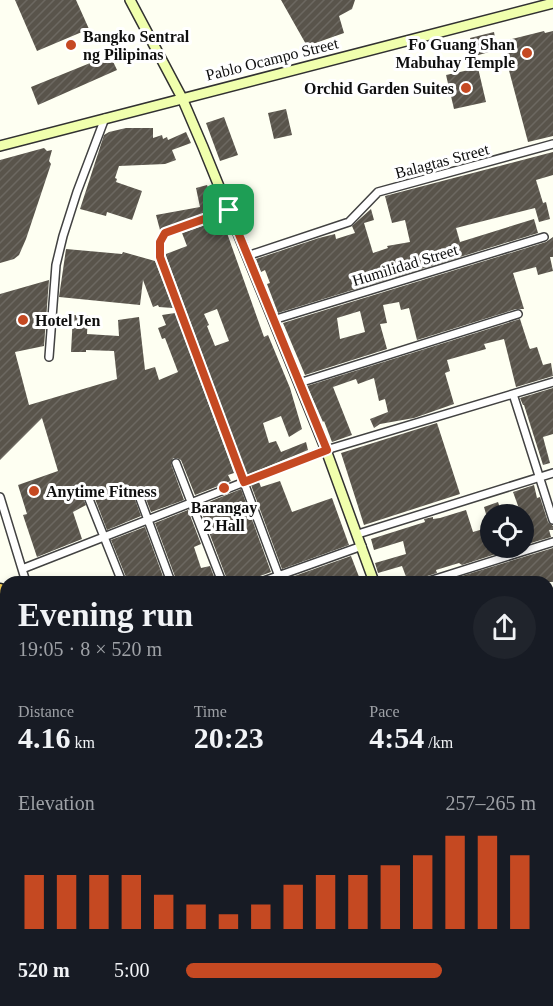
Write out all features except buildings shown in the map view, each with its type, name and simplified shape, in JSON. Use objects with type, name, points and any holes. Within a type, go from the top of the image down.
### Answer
[{"type":"main road","points":[[130,0],[182,98],[327,450],[372,576]]},
{"type":"main road","name":"Pablo Ocampo Street","points":[[0,146],[553,3]]},
{"type":"street","points":[[50,357],[56,265],[77,192],[105,118]]},
{"type":"street","name":"Balagtas Street","points":[[247,256],[349,222],[378,192],[553,144]]},
{"type":"street","points":[[229,210],[165,233],[160,242],[160,257],[279,576]]},
{"type":"street","name":"Humilidad Street","points":[[273,320],[544,237]]},
{"type":"street","points":[[299,383],[518,314]]},
{"type":"street","points":[[22,569],[327,450],[553,382]]},
{"type":"street","points":[[513,394],[553,520]]},
{"type":"street","points":[[176,463],[220,576]]},
{"type":"street","points":[[358,534],[553,473]]},
{"type":"street","points":[[138,493],[169,576]]},
{"type":"street","points":[[87,494],[120,576]]},
{"type":"street","points":[[0,497],[24,576]]},
{"type":"street","points":[[445,576],[553,542]]},
{"type":"street","points":[[287,576],[362,546]]},
{"type":"place","name":"Bangko Sentral ng Pilipinas","points":[[71,45]]},
{"type":"place","name":"Fo Guang Shan Mabuhay Temple","points":[[527,53]]},
{"type":"place","name":"Orchid Garden Suites","points":[[466,88]]},
{"type":"place","name":"Hotel Jen","points":[[23,320]]},
{"type":"place","name":"Barangay 2 Hall","points":[[224,488]]},
{"type":"place","name":"Anytime Fitness","points":[[34,491]]},
{"type":"route","points":[[229,210],[327,450],[244,482],[160,257],[160,242],[165,233],[229,210]]}]
